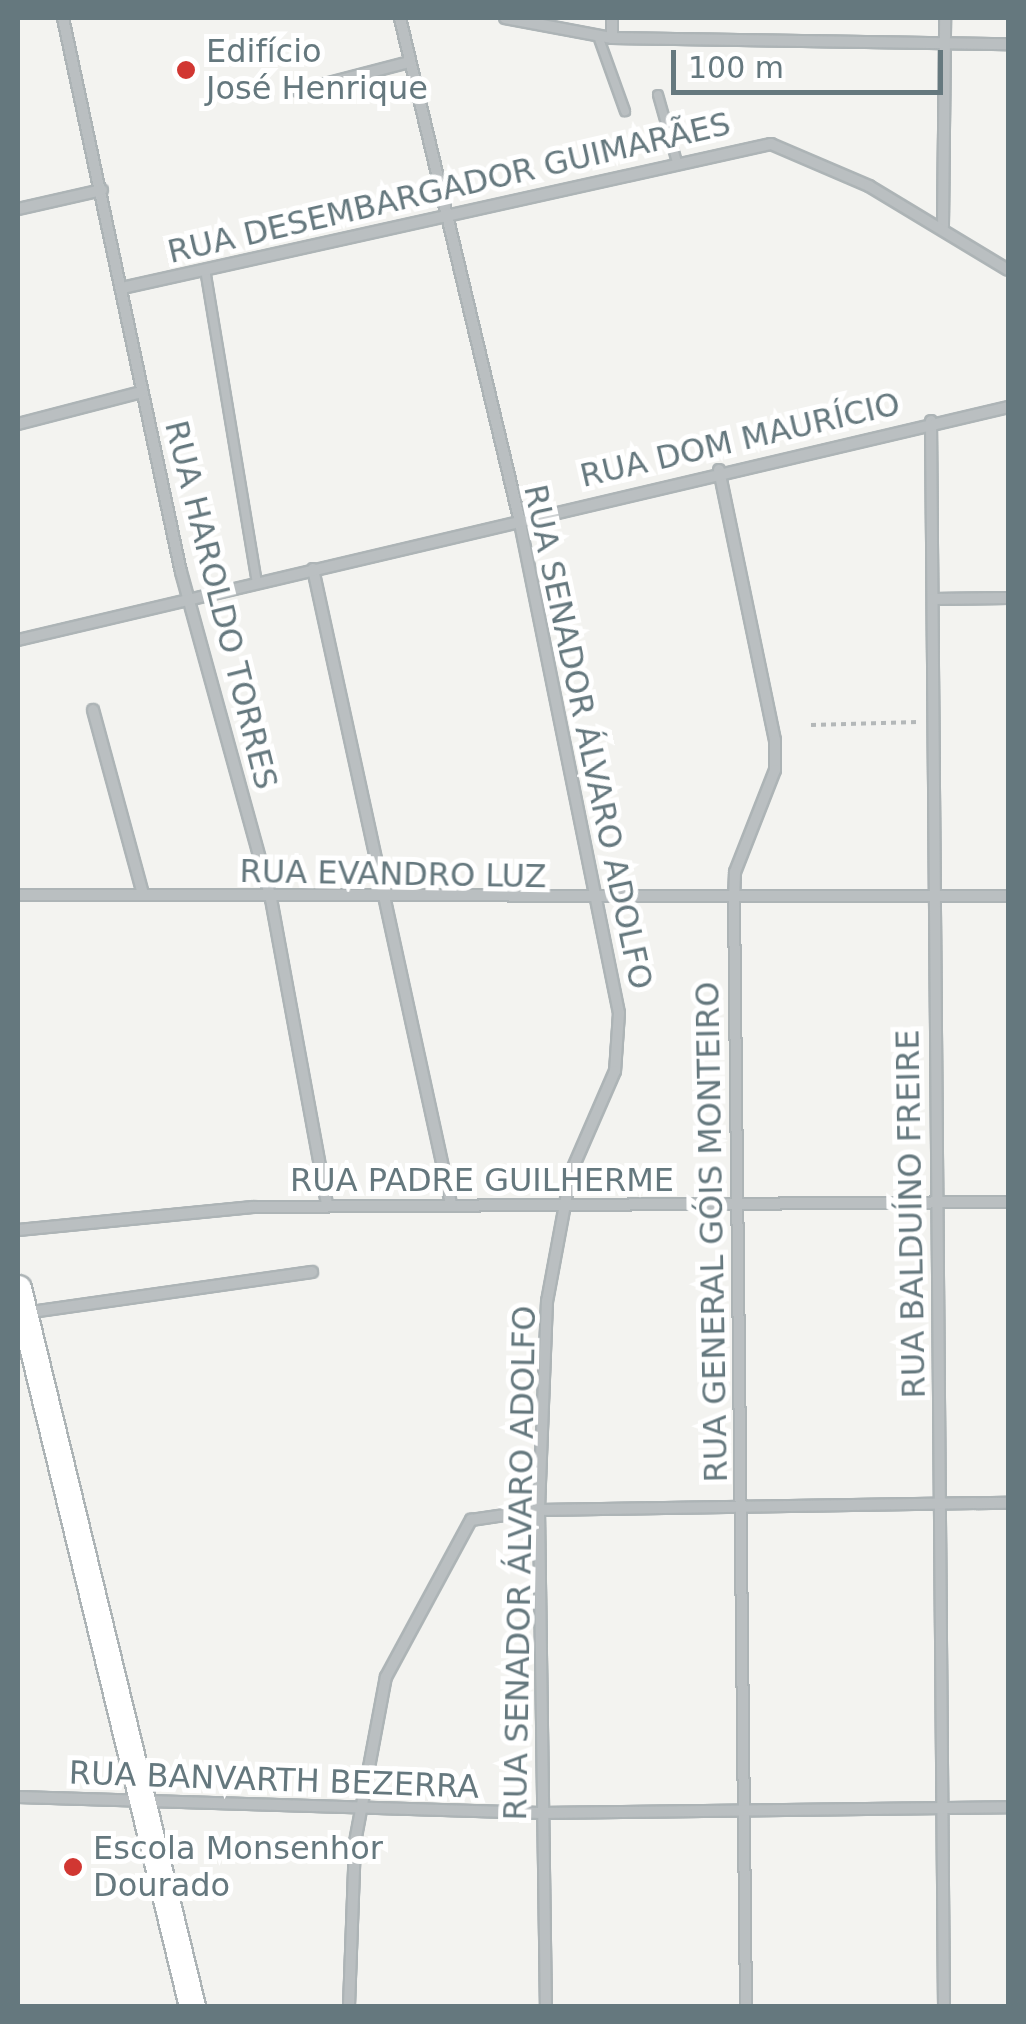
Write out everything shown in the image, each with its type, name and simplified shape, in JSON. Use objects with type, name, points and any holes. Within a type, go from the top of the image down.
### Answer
[{"type":"main road","points":[[20,1301],[192,2006]]},
{"type":"street","name":"RUA HAROLDO TORRES","points":[[64,18],[142,392],[271,899],[327,1205]]},
{"type":"street","name":"RUA SENADOR ÁLVARO ADOLFO","points":[[400,18],[519,518],[602,901],[620,1048],[562,1203],[547,1301],[539,1510],[546,2006]]},
{"type":"street","points":[[505,18],[612,38],[1008,44]]},
{"type":"street","points":[[612,18],[612,38]]},
{"type":"street","points":[[945,18],[943,226],[1008,270]]},
{"type":"street","points":[[298,91],[409,62]]},
{"type":"street","name":"RUA DESEMBARGADOR GUIMARÃES","points":[[122,288],[676,162],[788,148],[943,226]]},
{"type":"street","points":[[18,209],[102,190]]},
{"type":"street","points":[[18,424],[142,392]]},
{"type":"street","name":"RUA DOM MAURÍCIO","points":[[18,640],[719,470],[1008,407]]},
{"type":"street","name":"RUA BALDUÍNO FREIRE","points":[[931,421],[944,2006]]},
{"type":"street","name":"RUA GENERAL GÓIS MONTEIRO","points":[[719,470],[775,740],[775,770],[740,857],[734,900],[746,2006]]},
{"type":"street","points":[[313,569],[451,1204]]},
{"type":"street","points":[[933,600],[1008,598]]},
{"type":"street","points":[[93,710],[143,894]]},
{"type":"street","name":"RUA EVANDRO LUZ","points":[[18,894],[602,901],[1008,896]]},
{"type":"street","name":"RUA PADRE GUILHERME","points":[[18,1230],[327,1205],[1008,1202]]},
{"type":"street","points":[[20,1301],[312,1272]]},
{"type":"street","points":[[350,2006],[360,1810],[392,1658],[471,1520],[539,1510],[1008,1503]]},
{"type":"street","name":"RUA BANVARTH BEZERRA","points":[[18,1797],[541,1813],[1008,1807]]},
{"type":"lane","points":[[598,36],[625,111]]},
{"type":"lane","points":[[658,95],[676,162]]},
{"type":"lane","points":[[205,269],[257,583]]},
{"type":"path","points":[[811,725],[933,721]]},
{"type":"place","name":"Edifício José Henrique","points":[[186,70]]},
{"type":"place","name":"Escola Monsenhor Dourado","points":[[73,1867]]}]
